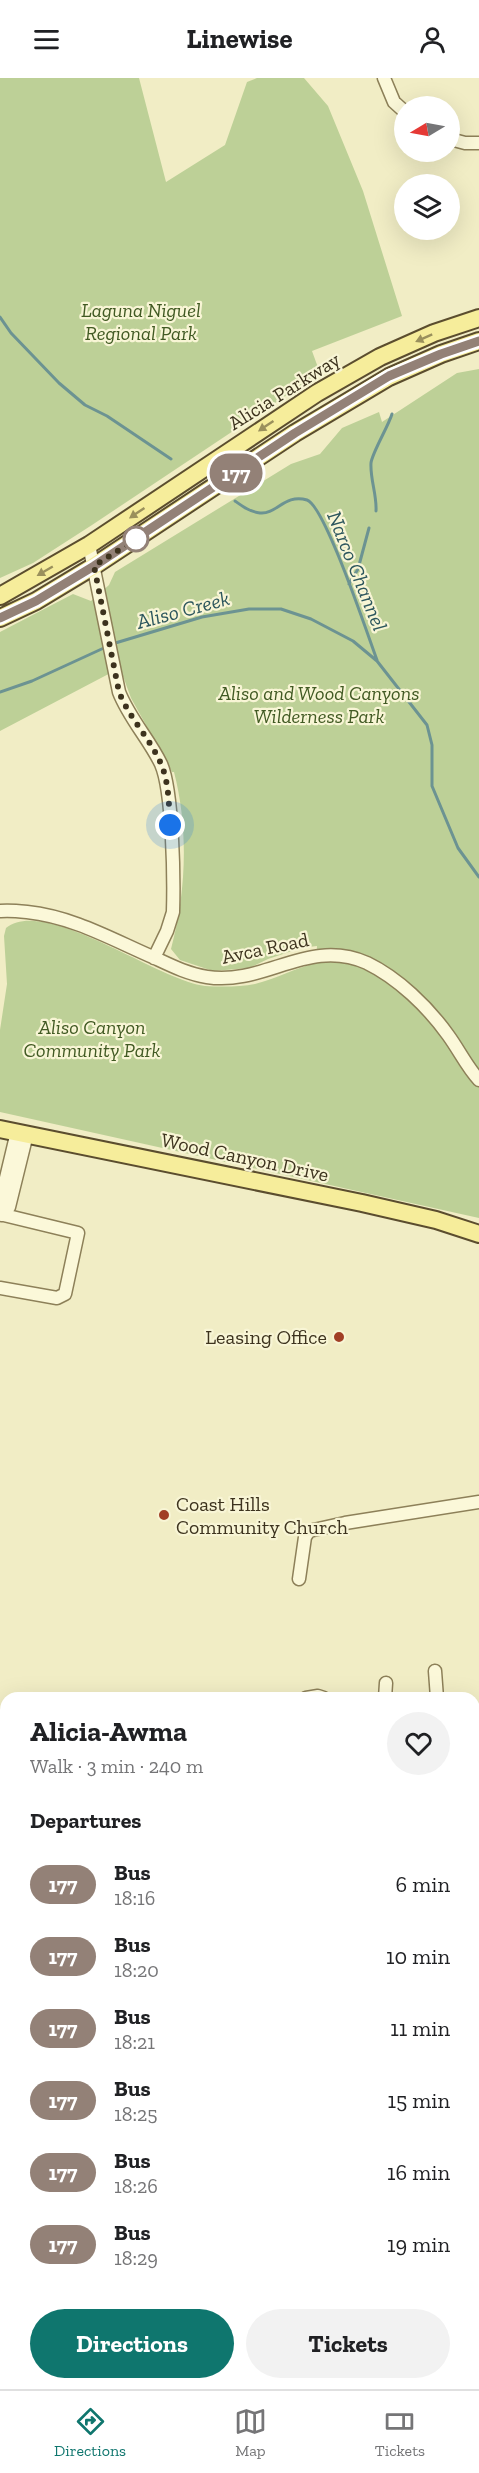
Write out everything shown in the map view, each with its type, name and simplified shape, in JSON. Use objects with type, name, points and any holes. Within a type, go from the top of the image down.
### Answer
[{"type":"main road","name":"Alicia Parkway","points":[[0,596],[89,545],[317,393],[380,357],[434,333],[479,318]]},
{"type":"main road","points":[[0,618],[36,601],[94,566],[295,433],[389,376],[479,341]]},
{"type":"main road","name":"Wood Canyon Drive","points":[[0,1129],[362,1203],[436,1220],[479,1234]]},
{"type":"street","points":[[384,78],[394,102]]},
{"type":"street","points":[[460,142],[479,143]]},
{"type":"street","points":[[89,545],[119,692],[161,764],[168,790],[173,912],[154,958]]},
{"type":"street","name":"Avca Road","points":[[0,911],[32,913],[71,921],[188,972],[218,978],[255,974],[305,957],[337,956],[361,961],[380,970],[395,981],[427,1010],[449,1036],[479,1080]]},
{"type":"street","points":[[0,1287],[57,1298],[65,1294],[78,1233],[0,1209],[22,1133]]},
{"type":"street","points":[[299,1579],[305,1537],[309,1531],[345,1523],[479,1502]]},
{"type":"street","points":[[435,1671],[437,1692]]},
{"type":"street","points":[[386,1683],[387,1692]]},
{"type":"green space","name":"Laguna Niguel Regional Park","points":[[0,78],[139,78],[166,182],[225,145],[247,82],[257,78],[304,78],[328,106],[363,191],[402,316],[312,351],[320,373],[33,563],[0,578]]},
{"type":"green space","points":[[479,369],[479,1218],[0,1112],[0,1030],[7,984],[4,936],[6,928],[24,921],[47,923],[102,943],[184,980],[205,986],[255,984],[316,963],[317,946],[301,948],[249,968],[213,971],[180,960],[171,949],[180,906],[184,861],[179,794],[174,772],[131,698],[120,668],[0,731],[0,632],[73,594],[91,601],[109,585],[115,572],[291,464],[320,454],[342,428],[379,412],[382,422],[457,373]]},
{"type":"waterway","name":"Narco Channel","points":[[0,317],[11,333],[59,383],[85,405],[107,416],[171,459]]},
{"type":"waterway","points":[[376,511],[371,463],[392,414]]},
{"type":"waterway","name":"Narco Channel","points":[[235,501],[260,513],[271,511],[293,499],[307,500],[315,508],[335,547],[377,660]]},
{"type":"waterway","points":[[349,584],[358,569],[369,528]]},
{"type":"waterway","name":"Aliso Creek","points":[[112,644],[202,617],[249,609],[281,609],[311,619],[353,641],[377,661],[427,725],[432,745],[432,786],[458,848],[479,877]]},
{"type":"waterway","name":"Aliso Creek","points":[[0,692],[32,681],[106,647]]},
{"type":"bus line","name":"177","points":[[0,618],[36,601],[94,566],[295,433],[389,376],[479,341]]},
{"type":"place","name":"Leasing Office","points":[[339,1337]]},
{"type":"place","name":"Coast Hills Community Church","points":[[164,1515]]},
{"type":"route","points":[[136,539],[94,566],[119,692],[164,771],[168,790],[170,825]]},
{"type":"park label","name":"Aliso and Wood Canyons Wilderness Park","points":[[319,704]]},
{"type":"park label","name":"Aliso Canyon Community Park","points":[[92,1038]]}]
